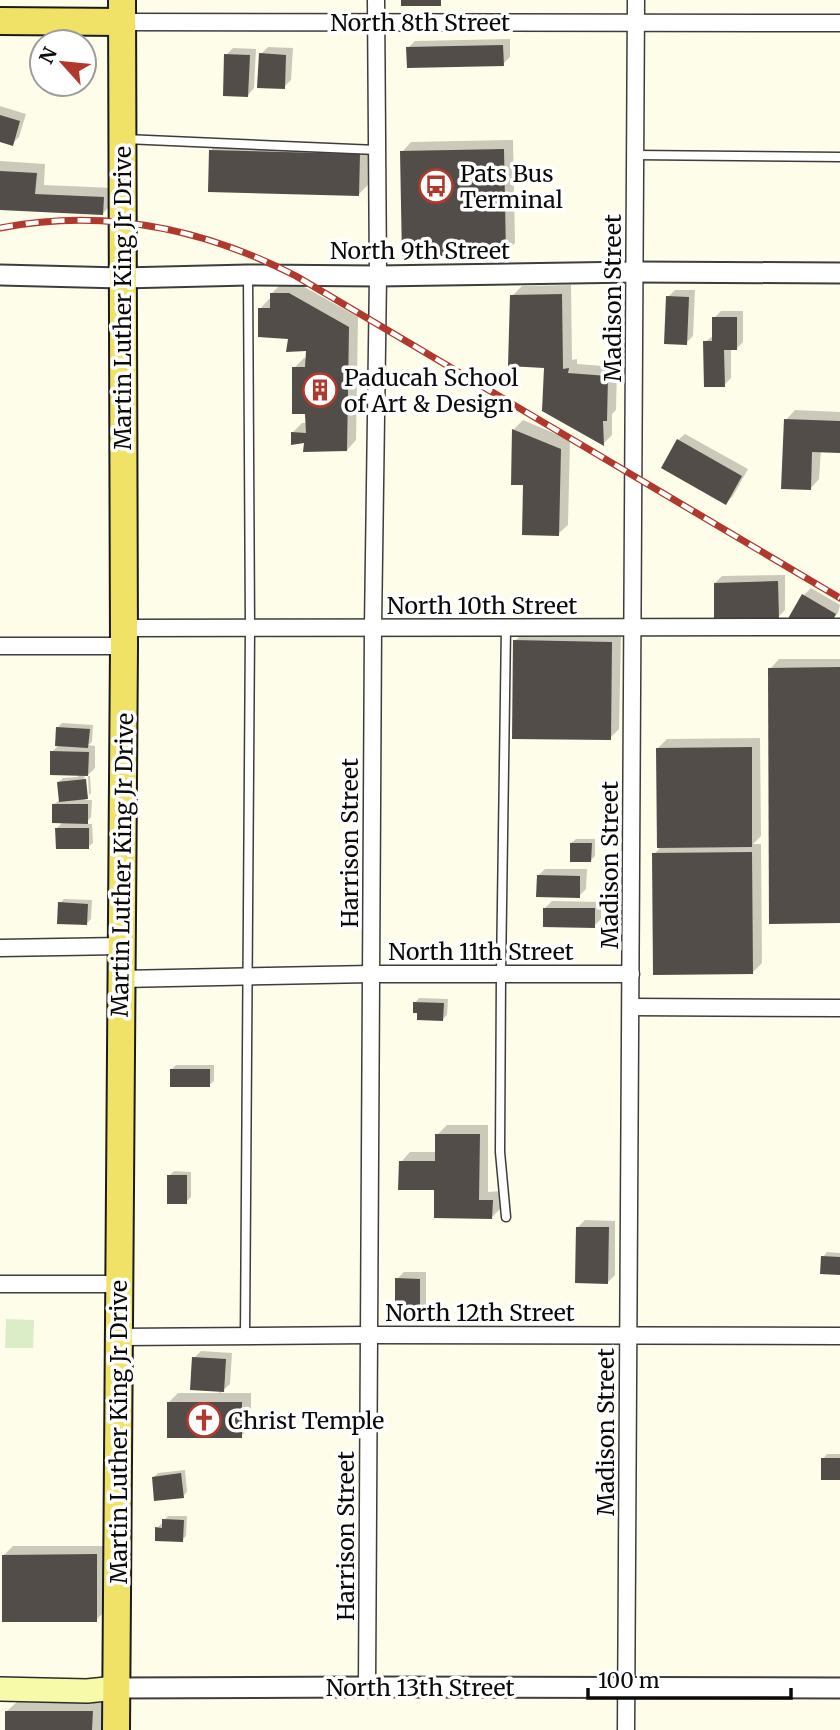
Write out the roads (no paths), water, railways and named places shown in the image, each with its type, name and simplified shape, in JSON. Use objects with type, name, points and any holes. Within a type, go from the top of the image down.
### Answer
[{"type":"main road","name":"North 8th Street","points":[[0,21],[122,11]]},
{"type":"main road","name":"Martin Luther King Jr Drive","points":[[116,1730],[124,637],[122,11]]},
{"type":"main road","name":"North 13th Street","points":[[0,1689],[87,1691],[116,1688]]},
{"type":"street","name":"Harrison Street","points":[[367,1687],[373,627],[378,276],[376,0]]},
{"type":"street","name":"Madison Street","points":[[626,1730],[636,0]]},
{"type":"street","name":"North 8th Street","points":[[122,11],[376,22],[840,23]]},
{"type":"street","name":"North 9th Street","points":[[0,275],[122,278],[635,272],[840,273]]},
{"type":"street","name":"North 10th Street","points":[[0,646],[250,628],[840,627]]},
{"type":"street","points":[[0,948],[121,946]]},
{"type":"street","name":"North 11th Street","points":[[121,979],[371,974],[631,974]]},
{"type":"street","points":[[631,1007],[840,1008]]},
{"type":"street","points":[[0,1284],[119,1284]]},
{"type":"street","name":"North 12th Street","points":[[119,1337],[840,1336]]},
{"type":"street","name":"North 13th Street","points":[[116,1688],[840,1688]]},
{"type":"lane","points":[[122,139],[377,150]]},
{"type":"lane","points":[[635,155],[840,157]]},
{"type":"lane","points":[[245,1336],[250,628],[248,275]]},
{"type":"lane","points":[[506,627],[500,974],[500,1152],[506,1217]]},
{"type":"railway","points":[[0,228],[77,220],[152,226],[189,234],[261,259],[296,276],[840,598]]},
{"type":"place","name":"Pats Bus Terminal","points":[[436,186]]},
{"type":"place","name":"Paducah School of Art & Design","points":[[320,390]]},
{"type":"place","name":"Christ Temple","points":[[204,1420]]}]
